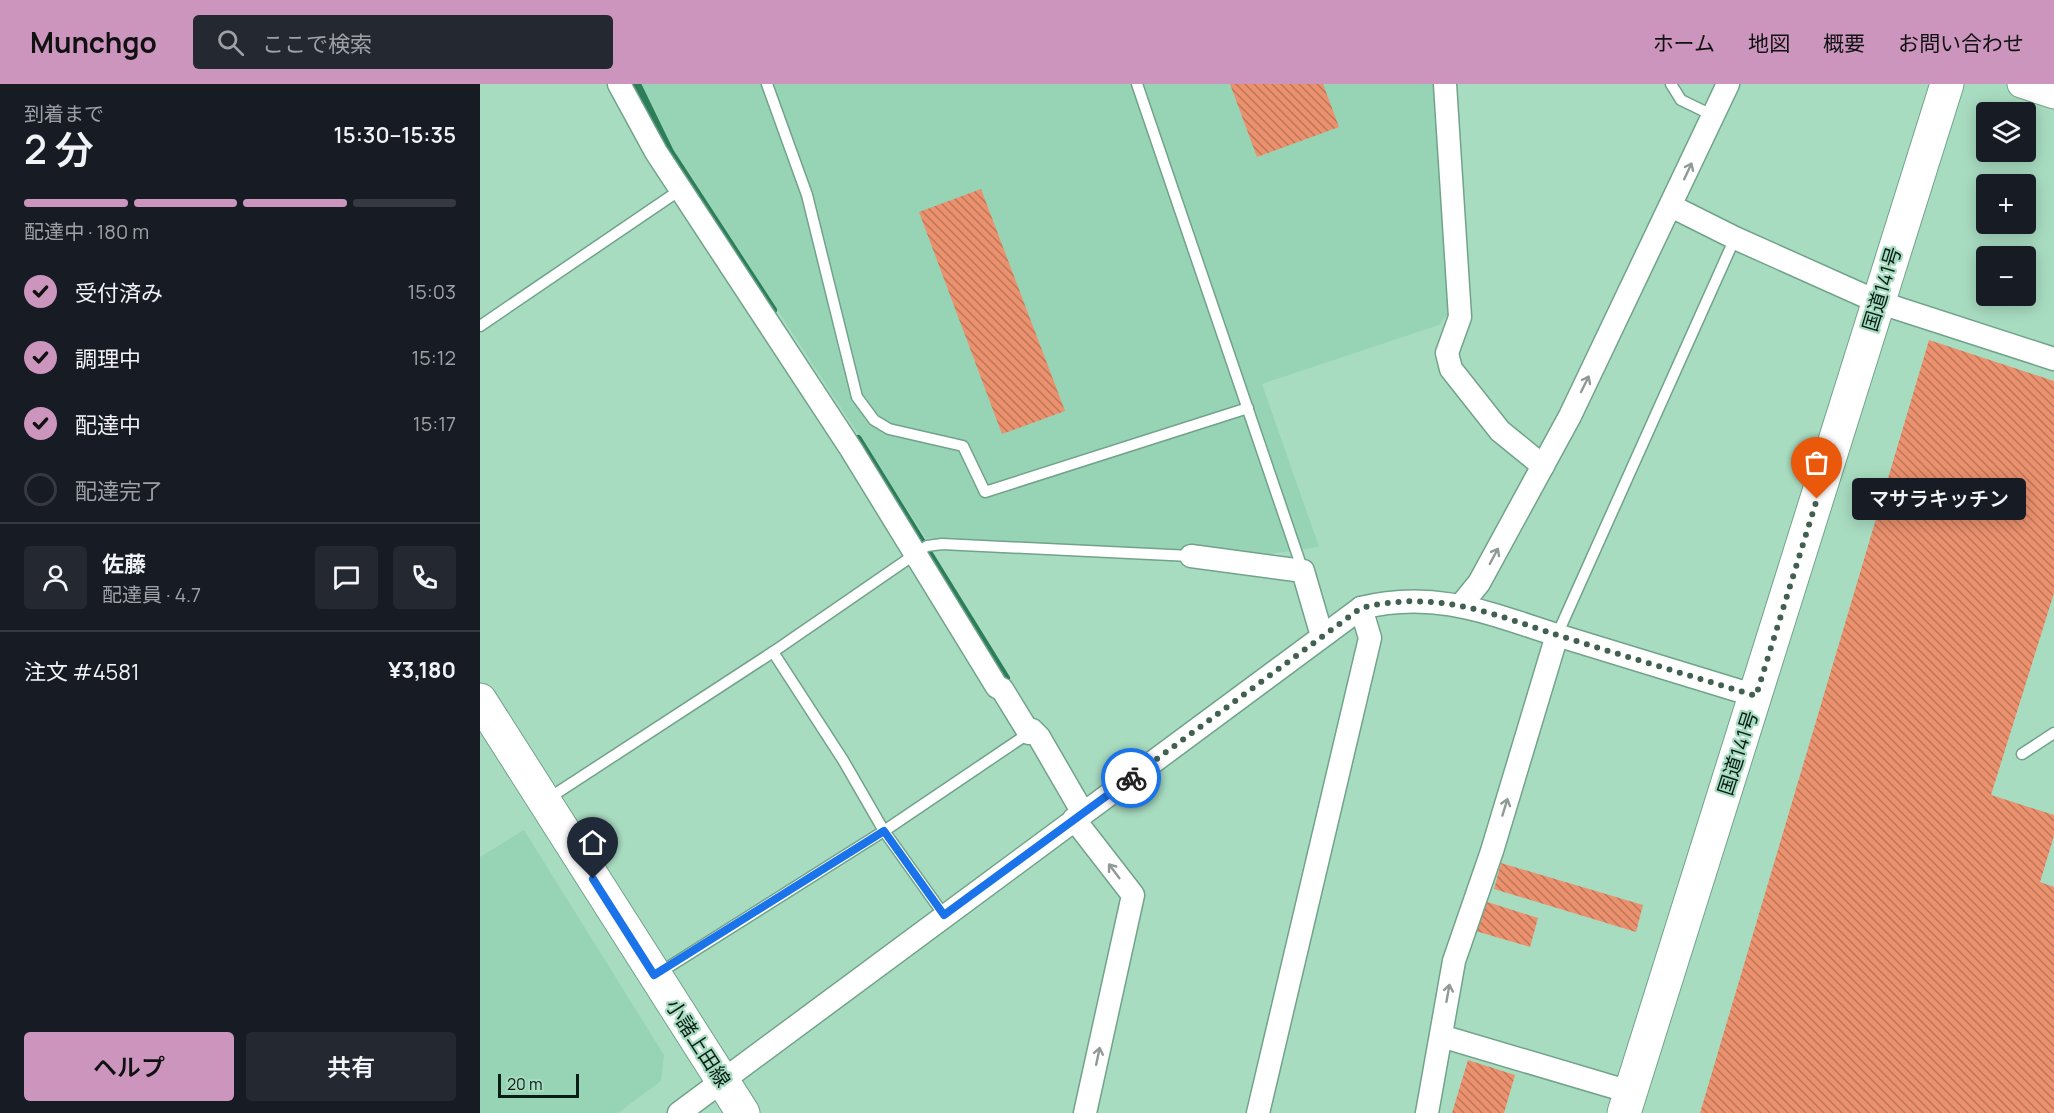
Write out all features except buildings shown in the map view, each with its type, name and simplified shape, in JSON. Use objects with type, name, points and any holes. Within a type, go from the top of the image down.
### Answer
[{"type":"main road","name":"国道141号","points":[[1627,1103],[1947,84]]},
{"type":"main road","name":"小諸上田線","points":[[480,700],[743,1113]]},
{"type":"street","points":[[619,84],[680,190],[922,549],[950,612],[1029,733],[1032,730],[1039,737],[1079,816],[1133,896],[1085,1113]]},
{"type":"street","points":[[1445,84],[1460,317],[1447,353],[1451,369],[1500,431],[1543,466]]},
{"type":"street","points":[[1461,605],[1479,583],[1543,466],[1671,206],[1728,84]]},
{"type":"street","points":[[2021,84],[2054,95]]},
{"type":"street","points":[[1671,206],[1735,238],[1878,302],[2054,359]]},
{"type":"street","points":[[1191,556],[1303,571],[1322,636]]},
{"type":"street","points":[[679,1113],[1361,608],[1387,601],[1461,605],[1484,610],[1557,635],[1756,696]]},
{"type":"street","points":[[1258,1113],[1370,638],[1361,608]]},
{"type":"street","points":[[1427,1113],[1454,961],[1492,851],[1557,635]]},
{"type":"street","points":[[1441,1036],[1627,1103]]},
{"type":"lane","points":[[768,84],[807,195],[857,397],[874,420],[890,429],[963,446],[985,492],[1248,408]]},
{"type":"lane","points":[[1137,84],[1303,571]]},
{"type":"lane","points":[[1671,84],[1681,100],[1714,116]]},
{"type":"lane","points":[[480,326],[680,190]]},
{"type":"lane","points":[[1557,635],[1735,238]]},
{"type":"lane","points":[[544,802],[773,652],[922,549],[942,544],[1191,556]]},
{"type":"lane","points":[[773,652],[843,760],[884,831],[944,915]]},
{"type":"lane","points":[[654,975],[884,831],[1029,733]]},
{"type":"lane","points":[[2022,754],[2054,733]]},
{"type":"shaded area","points":[[641,84],[1434,84],[1450,311],[1439,325],[1262,384],[1319,547],[1270,554],[926,538],[673,150]]},
{"type":"shaded area","points":[[524,830],[664,1055],[661,1081],[618,1113],[480,1113],[480,857]]},
{"type":"waterway","points":[[637,84],[670,152],[773,310]]},
{"type":"waterway","points":[[858,439],[1006,678]]},
{"type":"way so far","points":[[1131,778],[1361,608],[1387,601],[1461,605],[1484,610],[1557,635],[1756,696],[1817,499]]},
{"type":"place","name":"マサラキッチン","points":[[1817,499]]},
{"type":"route","points":[[593,879],[654,975],[884,831],[944,915],[1131,778]]}]
